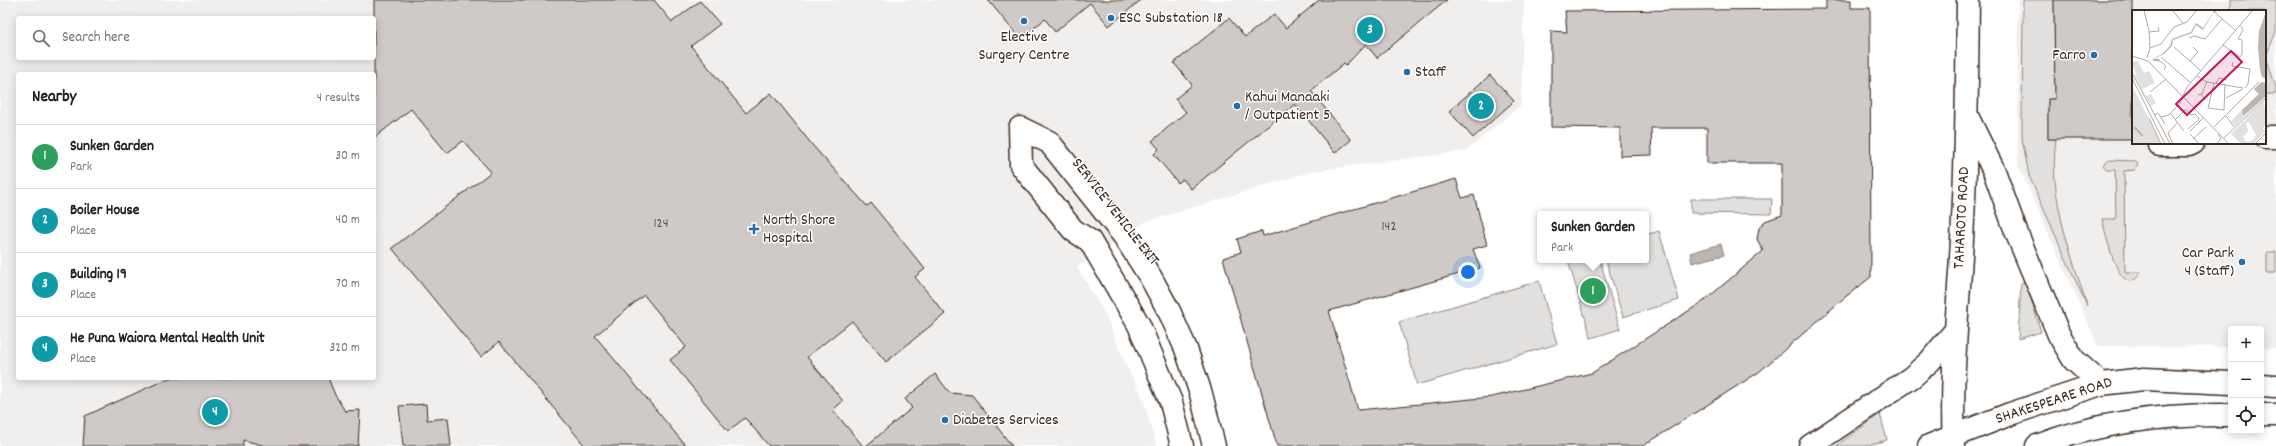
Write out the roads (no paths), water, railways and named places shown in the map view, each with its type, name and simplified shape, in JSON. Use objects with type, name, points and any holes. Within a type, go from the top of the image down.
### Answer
[{"type":"street","name":"TAHAROTO ROAD","points":[[1954,441],[1955,332],[1963,219],[1967,115],[1968,0]]},
{"type":"street","points":[[1967,115],[1994,171],[2017,234],[2059,335],[2074,360],[2101,384]]},
{"type":"street","points":[[1182,446],[1171,402],[1140,325],[1090,241],[1073,230],[1021,165],[1020,128],[1049,142],[1124,236],[1151,278],[1186,349],[1201,394],[1214,446]]},
{"type":"street","points":[[2160,145],[2191,144]]},
{"type":"street","points":[[1810,446],[1912,377],[1930,361],[1955,332]]},
{"type":"street","name":"SHAKESPEARE ROAD","points":[[1929,446],[1954,441],[2101,384],[2144,379],[2228,383]]},
{"type":"street","points":[[2264,385],[2276,386]]},
{"type":"street","points":[[2038,446],[2061,437],[2138,418],[2185,414],[2228,415]]},
{"type":"street","points":[[2264,415],[2276,415]]},
{"type":"place","name":"ESC Substation 18","points":[[1111,18]]},
{"type":"place","name":"Elective Surgery Centre","points":[[1024,21]]},
{"type":"place","name":"Building 19","points":[[1370,30]]},
{"type":"place","name":"Farro","points":[[2094,55]]},
{"type":"place","name":"Staff","points":[[1407,72]]},
{"type":"place","name":"Kahui Manaaki / Outpatient 5","points":[[1237,106]]},
{"type":"place","name":"Boiler House","points":[[1481,106]]},
{"type":"place","name":"North Shore Hospital","points":[[754,229]]},
{"type":"place","name":"Car Park 4 (Staff)","points":[[2242,262]]},
{"type":"place","name":"Sunken Garden","points":[[1593,291]]},
{"type":"place","name":"He Puna Waiora Mental Health Unit","points":[[215,412]]},
{"type":"place","name":"Diabetes Services","points":[[945,420]]}]
